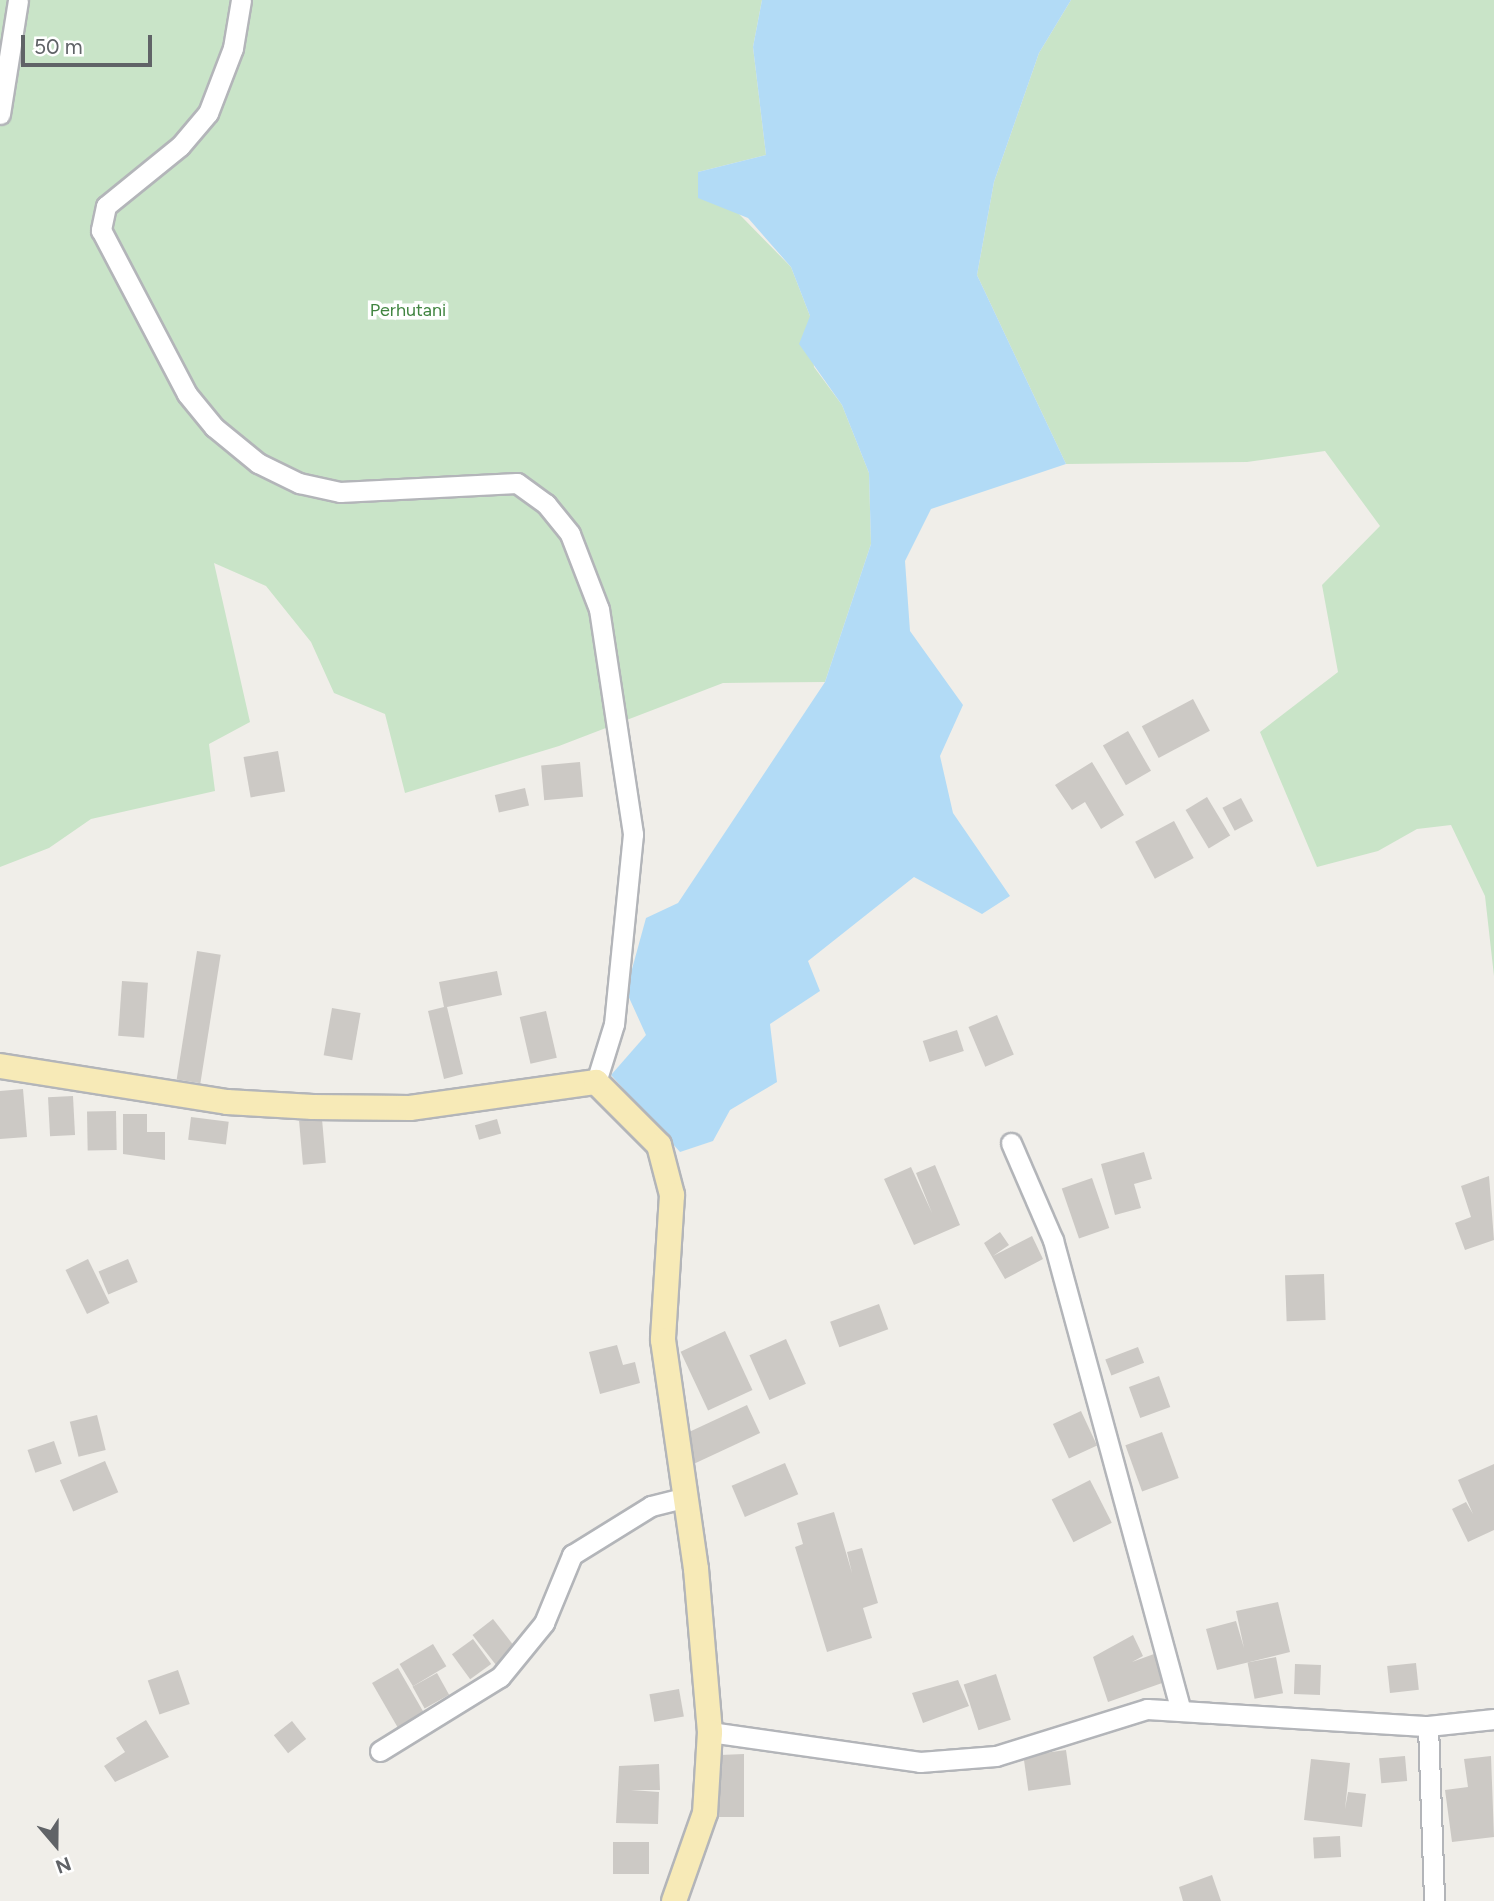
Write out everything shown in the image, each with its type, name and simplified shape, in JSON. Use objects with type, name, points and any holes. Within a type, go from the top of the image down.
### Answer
[{"type":"main road","points":[[0,1066],[227,1102],[313,1107],[410,1108],[596,1082],[659,1145],[671,1174],[663,1340],[687,1497],[710,1732],[705,1813],[674,1901]]},
{"type":"street","points":[[0,114],[18,0]]},
{"type":"street","points":[[241,0],[233,48],[208,113],[180,146],[106,206],[101,230],[187,394],[258,463],[299,483],[340,492],[517,484],[546,504],[570,534],[599,609],[633,834],[614,1024],[596,1082]]},
{"type":"street","points":[[1010,1143],[1054,1240],[1181,1710]]},
{"type":"street","points":[[380,1751],[500,1677],[544,1623],[572,1555],[651,1506],[687,1497]]},
{"type":"street","points":[[710,1732],[854,1755],[958,1761],[996,1756],[1120,1713],[1181,1710],[1428,1726],[1494,1719]]},
{"type":"street","points":[[1428,1726],[1433,1901]]},
{"type":"green space","name":"Perhutani","points":[[0,0],[762,0],[753,47],[766,155],[698,172],[791,267],[810,316],[814,367],[842,405],[869,473],[871,544],[825,682],[723,683],[559,746],[405,793],[385,714],[334,693],[311,642],[266,586],[214,563],[250,722],[209,744],[215,791],[91,819],[49,848],[0,867]]},
{"type":"green space","points":[[1071,0],[1494,0],[1494,976],[1485,896],[1451,825],[1417,829],[1378,851],[1317,867],[1260,732],[1338,672],[1322,585],[1380,526],[1325,451],[1247,462],[1066,464],[977,275],[994,182],[1039,53]]},
{"type":"water","points":[[762,0],[1071,0],[1039,53],[994,182],[977,275],[1066,464],[931,509],[905,561],[910,631],[963,705],[940,756],[953,813],[1010,896],[982,914],[914,877],[808,961],[820,991],[770,1024],[777,1082],[730,1110],[713,1141],[680,1152],[611,1075],[646,1035],[626,991],[646,918],[678,903],[825,682],[871,544],[869,473],[842,405],[799,344],[810,316],[791,267],[748,218],[698,198],[698,172],[766,155],[753,47]]},
{"type":"building","points":[[1193,699],[1210,731],[1159,758],[1142,726]]},
{"type":"building","points":[[1128,731],[1151,771],[1126,785],[1103,746]]},
{"type":"building","points":[[278,751],[285,791],[251,797],[244,757]]},
{"type":"building","points":[[580,762],[583,797],[544,800],[541,765]]},
{"type":"building","points":[[1092,762],[1124,815],[1101,829],[1085,802],[1072,810],[1055,785]]},
{"type":"building","points":[[525,788],[529,806],[499,813],[495,795]]},
{"type":"building","points":[[1207,797],[1230,836],[1209,848],[1186,810]]},
{"type":"building","points":[[1241,798],[1253,821],[1235,831],[1222,808]]},
{"type":"building","points":[[1174,821],[1194,858],[1155,879],[1135,842]]},
{"type":"building","points":[[197,951],[221,955],[200,1083],[177,1079]]},
{"type":"building","points":[[497,971],[502,995],[447,1007],[463,1074],[444,1079],[428,1011],[444,1007],[439,982]]},
{"type":"building","points":[[122,981],[148,983],[144,1038],[118,1036]]},
{"type":"building","points":[[332,1008],[361,1013],[352,1060],[324,1055]]},
{"type":"building","points":[[546,1011],[557,1058],[530,1064],[520,1017]]},
{"type":"building","points":[[997,1015],[1014,1055],[985,1067],[968,1027]]},
{"type":"building","points":[[957,1030],[964,1051],[930,1062],[923,1041]]},
{"type":"building","points":[[23,1089],[27,1137],[0,1139],[0,1091]]},
{"type":"building","points":[[73,1096],[75,1135],[50,1136],[48,1097]]},
{"type":"building","points":[[116,1111],[117,1150],[88,1151],[87,1112]]},
{"type":"building","points":[[123,1114],[147,1114],[147,1132],[165,1132],[165,1160],[123,1154]]},
{"type":"building","points":[[191,1117],[229,1122],[226,1144],[188,1140]]},
{"type":"building","points":[[322,1119],[326,1163],[303,1165],[299,1121]]},
{"type":"building","points":[[497,1119],[501,1133],[479,1140],[475,1125]]},
{"type":"building","points":[[1144,1152],[1152,1179],[1134,1184],[1141,1208],[1115,1215],[1101,1164]]},
{"type":"building","points":[[935,1165],[960,1225],[914,1245],[884,1179],[911,1167],[932,1213],[916,1173]]},
{"type":"building","points":[[1489,1176],[1494,1240],[1465,1250],[1455,1223],[1471,1217],[1461,1186]]},
{"type":"building","points":[[1092,1178],[1109,1228],[1079,1239],[1062,1188]]},
{"type":"building","points":[[1000,1232],[1009,1245],[993,1256],[1032,1236],[1043,1259],[1005,1279],[984,1243]]},
{"type":"building","points":[[88,1259],[109,1303],[87,1314],[66,1270]]},
{"type":"building","points":[[128,1259],[138,1282],[108,1295],[99,1272]]},
{"type":"building","points":[[1324,1274],[1326,1320],[1287,1321],[1285,1275]]},
{"type":"building","points":[[879,1304],[888,1329],[839,1347],[830,1322]]},
{"type":"building","points":[[725,1331],[752,1390],[708,1411],[681,1352]]},
{"type":"building","points":[[786,1339],[806,1384],[769,1400],[749,1355]]},
{"type":"building","points":[[617,1345],[623,1365],[635,1362],[640,1383],[600,1394],[589,1352]]},
{"type":"building","points":[[1138,1347],[1144,1363],[1111,1375],[1105,1360]]},
{"type":"building","points":[[1159,1376],[1170,1407],[1140,1418],[1129,1387]]},
{"type":"building","points":[[747,1405],[760,1433],[693,1464],[680,1436]]},
{"type":"building","points":[[1081,1411],[1097,1445],[1069,1459],[1053,1424]]},
{"type":"building","points":[[97,1415],[106,1450],[79,1457],[70,1422]]},
{"type":"building","points":[[1162,1432],[1179,1478],[1142,1491],[1125,1445]]},
{"type":"building","points":[[54,1441],[62,1464],[35,1473],[28,1450]]},
{"type":"building","points":[[105,1461],[118,1492],[73,1511],[60,1480]]},
{"type":"building","points":[[785,1463],[798,1494],[745,1517],[732,1486]]},
{"type":"building","points":[[1494,1464],[1494,1530],[1468,1542],[1452,1509],[1466,1502],[1473,1514],[1458,1480]]},
{"type":"building","points":[[1090,1480],[1112,1523],[1073,1542],[1052,1500]]},
{"type":"building","points":[[834,1512],[852,1573],[847,1552],[862,1548],[878,1603],[863,1608],[872,1638],[827,1652],[795,1547],[803,1544],[797,1523]]},
{"type":"building","points":[[1278,1602],[1290,1652],[1217,1670],[1206,1629],[1236,1621],[1244,1648],[1236,1611]]},
{"type":"building","points":[[493,1619],[518,1651],[498,1667],[473,1635]]},
{"type":"building","points":[[1133,1635],[1143,1656],[1132,1662],[1154,1654],[1165,1682],[1108,1702],[1093,1657]]},
{"type":"building","points":[[473,1639],[491,1664],[470,1679],[452,1654]]},
{"type":"building","points":[[433,1644],[446,1666],[413,1686],[400,1664]]},
{"type":"building","points":[[1276,1657],[1283,1693],[1255,1699],[1248,1663]]},
{"type":"building","points":[[1416,1663],[1419,1690],[1390,1693],[1387,1666]]},
{"type":"building","points":[[1295,1664],[1321,1665],[1320,1695],[1294,1694]]},
{"type":"building","points":[[398,1668],[428,1719],[402,1734],[372,1683]]},
{"type":"building","points":[[178,1670],[190,1704],[159,1714],[148,1680]]},
{"type":"building","points":[[437,1673],[449,1695],[425,1708],[413,1687]]},
{"type":"building","points":[[996,1674],[1011,1720],[978,1730],[964,1685]]},
{"type":"building","points":[[958,1680],[969,1706],[923,1723],[912,1693]]},
{"type":"building","points":[[679,1689],[684,1717],[654,1722],[649,1694]]},
{"type":"building","points":[[146,1720],[169,1757],[115,1782],[104,1766],[125,1752],[116,1738]]},
{"type":"building","points":[[292,1721],[306,1739],[288,1753],[274,1735]]},
{"type":"building","points":[[1066,1750],[1071,1785],[1028,1791],[1023,1756]]},
{"type":"building","points":[[744,1754],[744,1817],[711,1817],[710,1789],[720,1789],[720,1755]]},
{"type":"building","points":[[1405,1756],[1407,1781],[1381,1783],[1379,1758]]},
{"type":"building","points":[[1491,1756],[1494,1837],[1452,1842],[1445,1790],[1468,1787],[1464,1759]]},
{"type":"building","points":[[1311,1759],[1350,1763],[1345,1809],[1348,1792],[1366,1794],[1362,1827],[1304,1820]]},
{"type":"building","points":[[659,1764],[660,1790],[631,1790],[659,1792],[658,1824],[616,1823],[619,1766]]},
{"type":"building","points":[[1340,1836],[1341,1857],[1314,1858],[1313,1837]]},
{"type":"building","points":[[613,1842],[649,1842],[649,1874],[613,1874]]},
{"type":"building","points":[[1212,1875],[1221,1901],[1183,1901],[1179,1887]]}]
